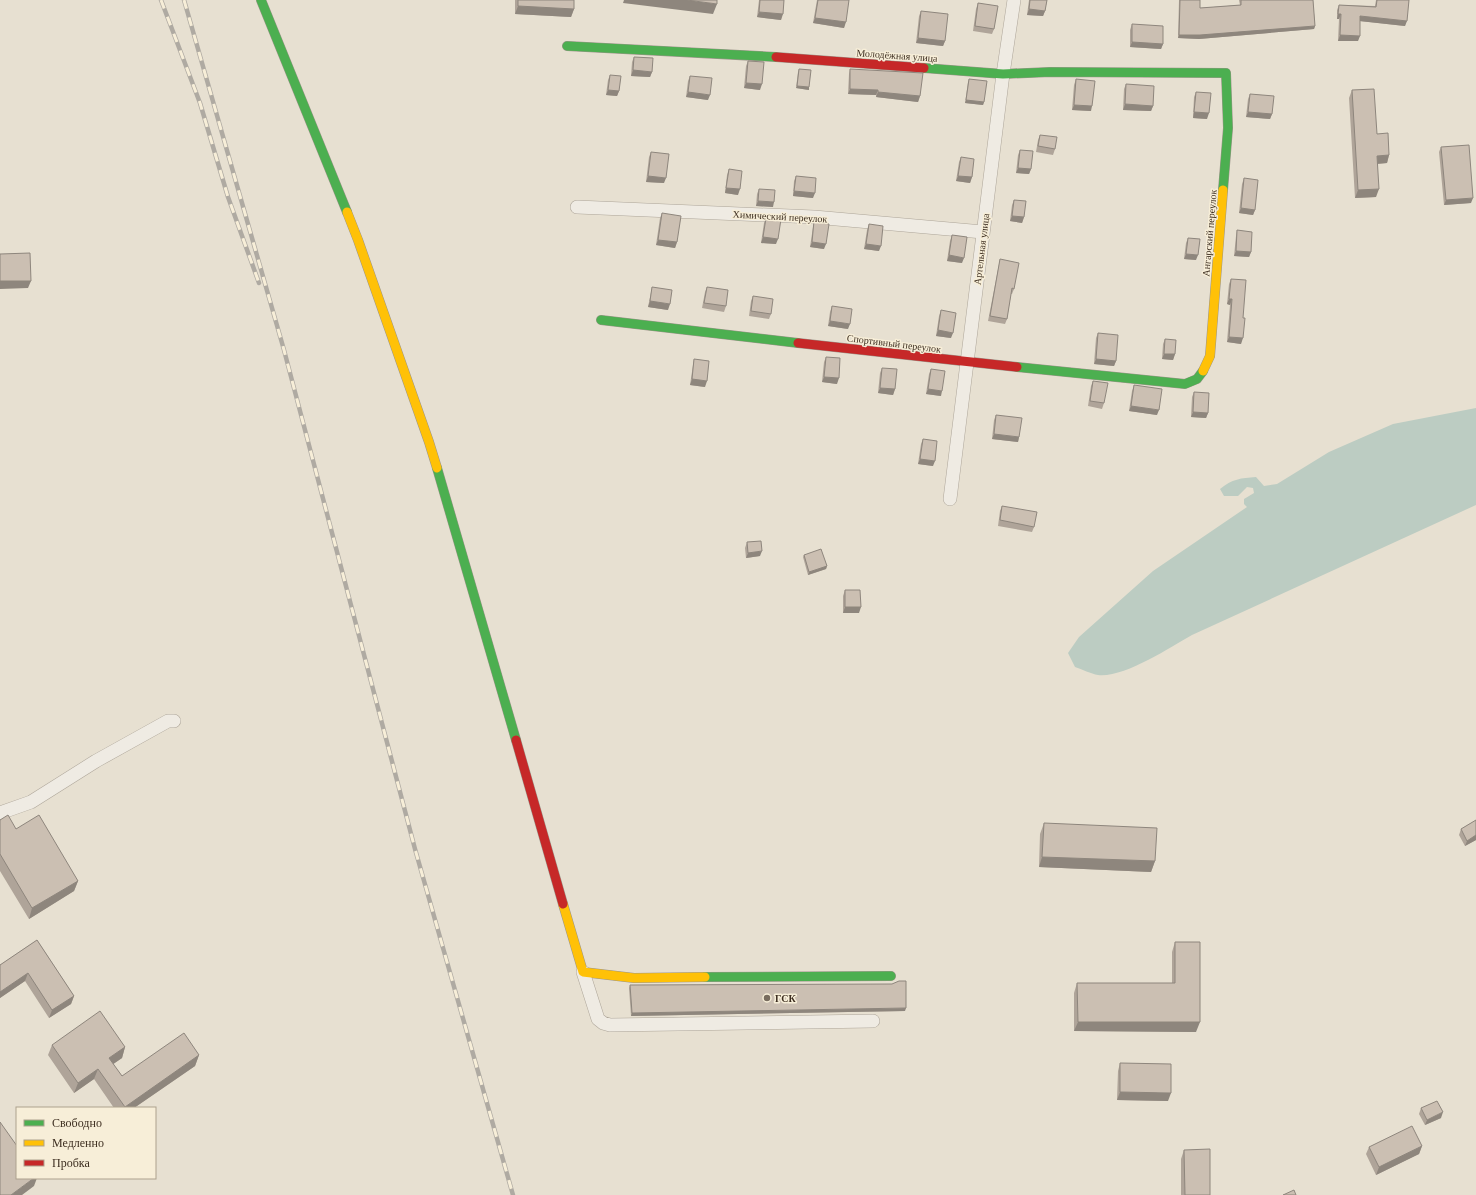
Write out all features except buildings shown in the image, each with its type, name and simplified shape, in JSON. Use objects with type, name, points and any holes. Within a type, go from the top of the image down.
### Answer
[{"type":"street","points":[[261,0],[358,240],[429,442],[598,1019],[603,1023],[610,1025],[873,1021]]},
{"type":"street","name":"Артельная улица","points":[[950,499],[966,362],[1014,0]]},
{"type":"street","name":"Молодёжная улица","points":[[567,46],[748,54],[1003,74],[1050,72],[1226,73]]},
{"type":"street","name":"Ангарский переулок","points":[[1185,384],[1197,379],[1210,356],[1228,128],[1226,73]]},
{"type":"street","name":"Химический переулок","points":[[576,207],[814,218],[983,232]]},
{"type":"street","name":"Спортивный переулок","points":[[601,320],[966,362],[1185,384]]},
{"type":"street","points":[[0,813],[31,802],[96,761],[168,721],[174,721]]},
{"type":"street","points":[[583,972],[634,978],[891,976]]},
{"type":"shaded area","points":[[1476,408],[1476,505],[1192,635],[1133,667],[1109,675],[1098,675],[1075,667],[1068,653],[1079,637],[1153,571],[1247,507],[1244,504],[1244,499],[1254,493],[1253,488],[1247,487],[1238,496],[1224,496],[1220,489],[1224,486],[1237,480],[1256,477],[1264,486],[1277,484],[1329,452],[1393,424]]},
{"type":"railway","points":[[161,0],[200,103],[228,197],[259,283]]},
{"type":"railway","points":[[184,0],[284,350],[415,849],[513,1195]]},
{"type":"traffic: fast","points":[[261,0],[347,212]]},
{"type":"traffic: fast","points":[[567,46],[776,57]]},
{"type":"traffic: fast","points":[[924,68],[1003,74],[1050,72],[1226,73],[1228,128],[1223,190]]},
{"type":"traffic: fast","points":[[601,320],[798,343]]},
{"type":"traffic: fast","points":[[1017,367],[1185,384],[1197,379],[1203,371]]},
{"type":"traffic: fast","points":[[437,468],[516,740]]},
{"type":"traffic: fast","points":[[705,977],[891,976]]},
{"type":"traffic: slow","points":[[1203,371],[1210,356],[1223,190]]},
{"type":"traffic: slow","points":[[347,212],[437,468]]},
{"type":"traffic: slow","points":[[563,904],[583,972],[634,978],[705,977]]},
{"type":"traffic: jam","points":[[776,57],[924,68]]},
{"type":"traffic: jam","points":[[798,343],[1017,367]]},
{"type":"traffic: jam","points":[[516,740],[563,904]]},
{"type":"place","name":"ГСК","points":[[767,998]]}]
